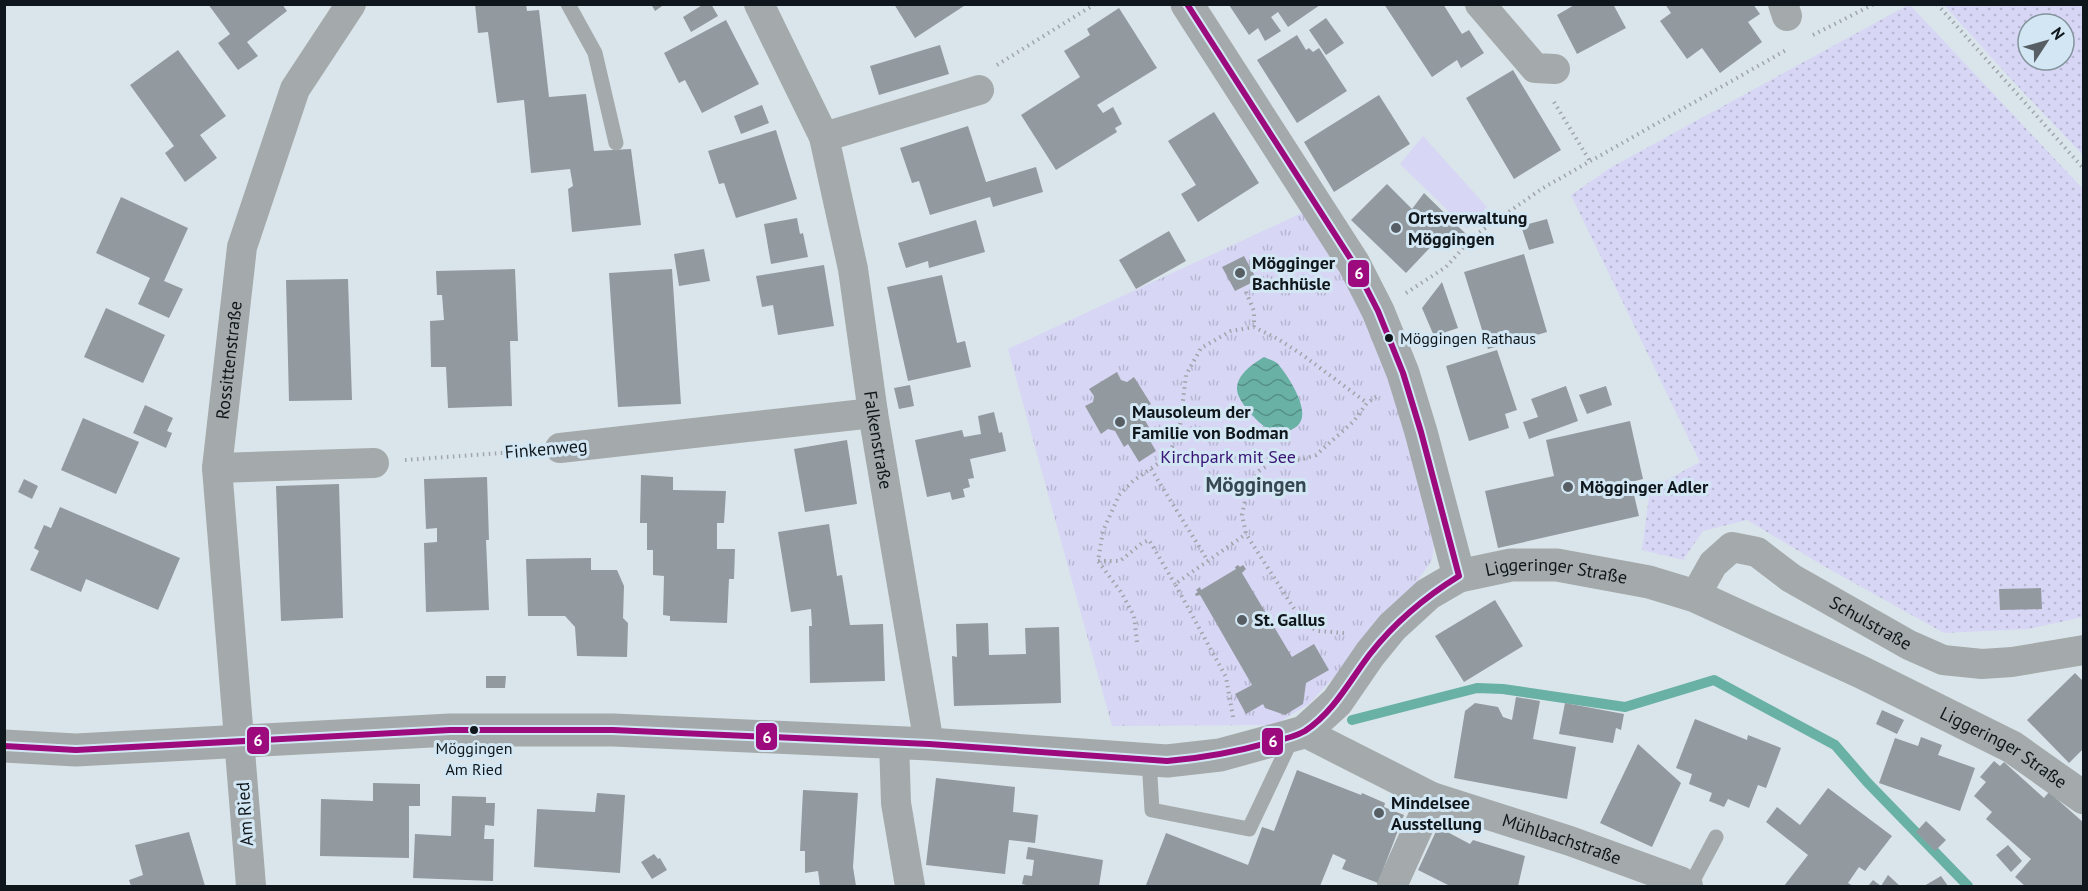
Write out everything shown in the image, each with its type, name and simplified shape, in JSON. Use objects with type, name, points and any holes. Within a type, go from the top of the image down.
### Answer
[{"type":"street","name":"Rossittenstraße","points":[[239,742],[217,468],[242,247],[295,89],[351,4]]},
{"type":"street","name":"Falkenstraße","points":[[759,4],[824,137],[853,269],[873,413],[929,744]]},
{"type":"street","points":[[1187,4],[1354,264],[1378,311],[1406,382],[1459,576]]},
{"type":"street","points":[[1480,4],[1535,68],[1555,69]]},
{"type":"street","points":[[824,137],[979,90]]},
{"type":"street","name":"Finkenweg","points":[[560,448],[873,413]]},
{"type":"street","points":[[217,468],[374,463]]},
{"type":"street","name":"Schulstraße","points":[[1695,596],[1713,564],[1732,547],[1757,552],[1791,578],[1909,645],[1943,660],[1982,664],[2002,663],[2084,650]]},
{"type":"street","name":"Liggeringer Straße","points":[[4,746],[75,750],[450,730],[613,729],[894,742],[1167,760],[1220,755],[1298,734],[1337,702],[1370,654],[1400,619],[1428,594],[1459,576],[1511,566],[1557,565],[1649,582],[1695,596],[1861,672],[2012,747],[2084,798]]},
{"type":"street","name":"Mühlbachstraße","points":[[1298,734],[1432,797],[1570,841],[1689,886]]},
{"type":"street","name":"Am Ried","points":[[239,742],[251,886]]},
{"type":"street","points":[[894,742],[896,803],[910,886]]},
{"type":"street","points":[[1392,886],[1432,797]]},
{"type":"lane","points":[[568,4],[595,53],[616,143]]},
{"type":"lane","points":[[1149,759],[1152,810],[1249,829],[1298,734]]},
{"type":"lane","points":[[1689,886],[1716,837]]},
{"type":"path","points":[[979,90],[983,73],[1095,4]]},
{"type":"path","points":[[1810,37],[1874,4]]},
{"type":"path","points":[[1937,4],[2084,169]]},
{"type":"path","points":[[1378,311],[1446,267],[1474,236],[1543,188],[1591,163],[1789,48]]},
{"type":"path","points":[[1562,116],[1591,163]]},
{"type":"path","points":[[1246,292],[1254,311],[1254,327]]},
{"type":"path","points":[[1137,642],[1134,616],[1121,592],[1098,561],[1103,531],[1119,495],[1132,481],[1163,460],[1172,447],[1180,425],[1186,375],[1201,348],[1231,331],[1254,327],[1304,356],[1367,403],[1354,421],[1316,454],[1300,460],[1276,460],[1259,471],[1247,491],[1242,515],[1246,534],[1304,624],[1317,631],[1349,634]]},
{"type":"path","name":"Finkenweg","points":[[374,463],[560,448]]},
{"type":"path","points":[[1151,470],[1208,561]]},
{"type":"path","points":[[1175,584],[1246,534]]},
{"type":"path","points":[[1098,561],[1120,561],[1149,540],[1226,676],[1232,707]]},
{"type":"green space","points":[[1908,5],[2083,189],[2083,617],[2028,629],[1944,633],[1747,520],[1703,531],[1683,560],[1642,550],[1650,489],[1700,462],[1571,195],[1610,168]]},
{"type":"green space","points":[[1944,5],[2083,5],[2083,155],[2022,91]]},
{"type":"green space","points":[[1423,136],[1487,207],[1467,229],[1400,164]]},
{"type":"green space","name":"Kirchpark mit See","points":[[1317,206],[1386,330],[1436,530],[1432,560],[1400,606],[1310,703],[1275,725],[1112,726],[1008,349]]},
{"type":"water","points":[[1264,357],[1277,363],[1300,401],[1302,418],[1299,424],[1282,433],[1268,429],[1259,422],[1244,405],[1238,394],[1238,384],[1243,374]]},
{"type":"building","points":[[208,4],[282,4],[287,11],[247,42],[258,56],[238,70],[218,43],[230,34]]},
{"type":"building","points":[[475,4],[526,4],[527,11],[539,10],[549,97],[586,94],[594,151],[631,149],[641,225],[572,232],[568,189],[573,186],[570,169],[531,173],[524,100],[497,103],[488,32],[478,33]]},
{"type":"building","points":[[651,4],[665,4],[655,11]]},
{"type":"building","points":[[704,4],[711,4],[718,16],[691,32],[683,17]]},
{"type":"building","points":[[894,4],[967,4],[915,38]]},
{"type":"building","points":[[1384,4],[1443,4],[1462,34],[1469,30],[1484,53],[1461,68],[1457,60],[1432,77]]},
{"type":"building","points":[[1576,4],[1613,4],[1626,28],[1577,54],[1557,15]]},
{"type":"building","points":[[1665,4],[1753,4],[1760,14],[1748,22],[1762,42],[1720,73],[1702,48],[1687,59],[1660,21],[1671,13]]},
{"type":"building","points":[[1229,5],[1320,5],[1288,27],[1278,12],[1271,17],[1281,31],[1265,41],[1258,28],[1249,35]]},
{"type":"building","points":[[1119,8],[1157,68],[1097,105],[1103,113],[1113,107],[1122,124],[1115,128],[1117,132],[1056,170],[1021,115],[1080,77],[1064,51],[1090,35],[1087,29]]},
{"type":"building","points":[[1326,18],[1344,43],[1326,55],[1309,30]]},
{"type":"building","points":[[726,20],[759,84],[702,113],[685,80],[679,83],[664,53]]},
{"type":"building","points":[[1297,35],[1306,50],[1309,48],[1313,52],[1319,48],[1347,91],[1297,123],[1257,60]]},
{"type":"building","points":[[940,45],[949,74],[879,95],[870,66]]},
{"type":"building","points":[[178,50],[226,116],[200,135],[217,158],[185,182],[165,153],[174,146],[130,85]]},
{"type":"building","points":[[1513,70],[1561,150],[1514,179],[1466,98]]},
{"type":"building","points":[[1379,95],[1410,144],[1334,192],[1304,142]]},
{"type":"building","points":[[762,105],[769,123],[741,134],[734,116]]},
{"type":"building","points":[[1214,112],[1259,183],[1198,222],[1181,194],[1196,185],[1168,141]]},
{"type":"building","points":[[968,126],[986,182],[1036,167],[1043,192],[993,207],[990,197],[930,215],[919,181],[912,183],[900,148]]},
{"type":"building","points":[[776,130],[797,199],[736,218],[724,183],[719,184],[708,151]]},
{"type":"building","name":"Ortsverwaltung Möggingen","points":[[1387,184],[1412,209],[1424,193],[1467,235],[1454,248],[1441,236],[1406,273],[1351,220]]},
{"type":"building","points":[[121,197],[188,228],[164,281],[183,289],[169,318],[138,304],[150,278],[96,253]]},
{"type":"building","points":[[797,218],[808,257],[771,264],[764,224]]},
{"type":"building","points":[[1547,219],[1554,243],[1529,250],[1521,226]]},
{"type":"building","points":[[976,220],[985,252],[929,268],[928,261],[906,268],[898,243]]},
{"type":"building","points":[[1169,231],[1186,261],[1136,289],[1119,260]]},
{"type":"building","points":[[704,249],[710,281],[679,286],[674,254]]},
{"type":"building","points":[[1524,254],[1547,332],[1488,349],[1464,272]]},
{"type":"building","name":"Mögginger Bachhüsle","points":[[1244,256],[1257,280],[1235,291],[1222,267]]},
{"type":"building","points":[[824,265],[834,326],[778,335],[773,305],[762,307],[756,276]]},
{"type":"building","points":[[515,269],[518,341],[510,341],[512,406],[448,408],[446,367],[431,367],[430,321],[444,320],[442,295],[437,295],[436,271]]},
{"type":"building","points":[[672,269],[681,404],[618,407],[609,273]]},
{"type":"building","points":[[942,275],[957,343],[965,341],[971,367],[908,381],[887,287]]},
{"type":"building","points":[[348,279],[352,400],[289,401],[286,280]]},
{"type":"building","points":[[1442,282],[1458,328],[1434,336],[1422,308]]},
{"type":"building","points":[[106,308],[165,335],[143,383],[84,357]]},
{"type":"building","points":[[1497,350],[1517,410],[1505,414],[1509,428],[1469,441],[1446,366]]},
{"type":"building","name":"Mausoleum der Familie von Bodman","points":[[1117,372],[1121,380],[1127,382],[1134,377],[1151,404],[1143,408],[1142,415],[1151,431],[1146,434],[1156,451],[1139,462],[1128,444],[1124,447],[1115,431],[1108,429],[1101,434],[1085,406],[1093,402],[1094,396],[1089,389]]},
{"type":"building","points":[[910,385],[914,406],[899,409],[894,388]]},
{"type":"building","points":[[1566,386],[1578,421],[1529,439],[1523,422],[1538,417],[1531,399]]},
{"type":"building","points":[[1606,386],[1612,405],[1587,414],[1579,395]]},
{"type":"building","points":[[145,405],[173,418],[167,431],[172,433],[166,448],[133,433]]},
{"type":"building","points":[[994,412],[1006,451],[970,459],[974,478],[968,479],[970,487],[963,489],[965,497],[952,500],[950,492],[927,497],[915,440],[962,430],[964,437],[981,434],[978,416]]},
{"type":"building","points":[[83,418],[139,442],[116,494],[61,470]]},
{"type":"building","name":"Mögginger Adler","points":[[1630,421],[1643,479],[1631,482],[1639,516],[1498,548],[1485,491],[1554,476],[1546,440]]},
{"type":"building","points":[[847,440],[857,504],[805,512],[794,449]]},
{"type":"building","points":[[641,475],[673,477],[673,490],[726,491],[724,523],[717,523],[717,549],[735,549],[734,579],[729,579],[727,623],[670,621],[670,616],[663,615],[664,576],[653,575],[653,550],[647,550],[647,523],[640,523]]},
{"type":"building","points":[[487,477],[489,540],[486,540],[489,610],[426,612],[424,543],[437,542],[437,528],[426,529],[424,479]]},
{"type":"building","points":[[24,479],[38,486],[32,499],[18,492]]},
{"type":"building","points":[[339,484],[343,618],[281,621],[276,486]]},
{"type":"building","points":[[60,507],[180,558],[158,610],[86,579],[81,592],[30,570],[39,551],[34,548],[44,525],[51,528]]},
{"type":"building","points":[[829,524],[837,576],[842,575],[850,625],[883,624],[885,681],[810,683],[811,609],[791,612],[778,532]]},
{"type":"building","points":[[591,558],[591,570],[617,570],[624,586],[623,618],[628,623],[627,657],[577,656],[575,627],[565,616],[528,616],[526,559]]},
{"type":"building","name":"St. Gallus","points":[[1238,565],[1240,567],[1243,565],[1246,569],[1242,573],[1292,657],[1314,644],[1329,670],[1306,683],[1303,704],[1285,715],[1265,708],[1263,704],[1246,714],[1235,694],[1252,685],[1200,595],[1195,594],[1200,587],[1201,590],[1236,569]]},
{"type":"building","points":[[2041,588],[2042,609],[2000,610],[1999,589]]},
{"type":"building","points":[[1495,600],[1523,646],[1464,682],[1435,636]]},
{"type":"building","points":[[988,623],[989,655],[1026,654],[1025,628],[1059,627],[1061,703],[954,706],[952,656],[957,657],[956,624]]},
{"type":"building","points":[[2075,673],[2084,682],[2084,748],[2069,763],[2027,720]]},
{"type":"building","points":[[486,676],[506,676],[505,688],[486,688]]},
{"type":"building","points":[[1516,697],[1540,701],[1533,739],[1576,747],[1567,799],[1454,778],[1465,711],[1475,703],[1498,707],[1503,717],[1512,720]]},
{"type":"building","points":[[1565,703],[1624,714],[1621,730],[1616,728],[1613,743],[1559,734]]},
{"type":"building","points":[[1882,710],[1904,720],[1897,734],[1876,724]]},
{"type":"building","points":[[1695,719],[1747,740],[1748,735],[1781,748],[1766,788],[1758,785],[1749,808],[1728,799],[1724,807],[1709,801],[1712,793],[1689,784],[1692,774],[1676,768]]},
{"type":"building","points":[[1921,737],[1942,745],[1938,755],[1975,768],[1960,811],[1879,783],[1895,738],[1918,746]]},
{"type":"building","points":[[1638,744],[1681,783],[1652,847],[1600,823]]},
{"type":"building","points":[[1994,761],[2000,766],[2004,762],[2044,798],[2049,792],[2084,823],[2084,886],[2025,886],[2015,877],[2031,859],[1986,819],[1992,812],[1974,796],[1986,782],[1980,777]]},
{"type":"building","points":[[1297,770],[1361,795],[1362,793],[1385,803],[1384,807],[1404,815],[1378,883],[1342,869],[1346,860],[1333,854],[1320,886],[1146,885],[1166,833],[1248,865],[1262,827],[1274,831]]},
{"type":"building","points":[[936,778],[1015,787],[1013,812],[1038,815],[1035,843],[1009,840],[1005,874],[926,865]]},
{"type":"building","points":[[373,783],[420,784],[420,806],[409,806],[409,858],[320,856],[321,799],[373,801]]},
{"type":"building","points":[[1828,788],[1892,836],[1865,871],[1859,867],[1848,883],[1853,886],[1784,886],[1808,855],[1766,822],[1777,807],[1800,825]]},
{"type":"building","points":[[803,790],[858,793],[853,867],[856,886],[820,886],[818,871],[805,873],[805,851],[800,851]]},
{"type":"building","points":[[597,793],[625,795],[620,873],[534,867],[537,809],[595,812]]},
{"type":"building","points":[[452,796],[486,797],[486,803],[495,803],[494,826],[485,825],[484,839],[494,839],[493,881],[413,878],[415,834],[451,836]]},
{"type":"building","points":[[1926,821],[1946,840],[1935,851],[1916,832]]},
{"type":"building","points":[[1438,827],[1470,844],[1473,840],[1525,856],[1518,886],[1450,886],[1418,870]]},
{"type":"building","points":[[189,832],[205,886],[131,886],[129,880],[143,875],[135,845]]},
{"type":"building","points":[[2008,845],[2022,861],[2011,872],[1996,855]]},
{"type":"building","points":[[1028,847],[1103,860],[1099,886],[1026,886],[1022,884],[1024,875],[1032,876],[1034,860],[1026,859]]},
{"type":"building","points":[[654,854],[658,859],[660,858],[667,870],[652,879],[641,862]]},
{"type":"building","points":[[1888,875],[1900,886],[1881,886]]},
{"type":"building","points":[[1941,876],[1948,886],[1924,886]]},
{"type":"building","points":[[1873,880],[1881,886],[1868,886]]},
{"type":"waterway","points":[[1352,720],[1477,688],[1503,689],[1625,707],[1714,680],[1835,745],[1867,782],[1968,886]]},
{"type":"transit line","name":"6","points":[[1187,4],[1354,264],[1378,311],[1403,373],[1459,576]]},
{"type":"transit line","name":"6","points":[[4,746],[76,750],[450,730],[613,730],[929,744],[1167,761],[1181,760],[1249,748],[1305,731],[1325,715],[1390,631],[1422,601],[1459,576]]},
{"type":"place","name":"Ortsverwaltung Möggingen","points":[[1396,228]]},
{"type":"place","name":"Mögginger Bachhüsle","points":[[1240,273]]},
{"type":"place","name":"Möggingen Rathaus","points":[[1389,338]]},
{"type":"place","name":"Mausoleum der Familie von Bodman","points":[[1120,422]]},
{"type":"place","name":"Mögginger Adler","points":[[1568,487]]},
{"type":"place","name":"St. Gallus","points":[[1242,620]]},
{"type":"place","name":"Möggingen Am Ried","points":[[474,730]]},
{"type":"place","name":"Mindelsee Ausstellung","points":[[1379,813]]},
{"type":"district","name":"Möggingen","points":[[1256,485]]}]
